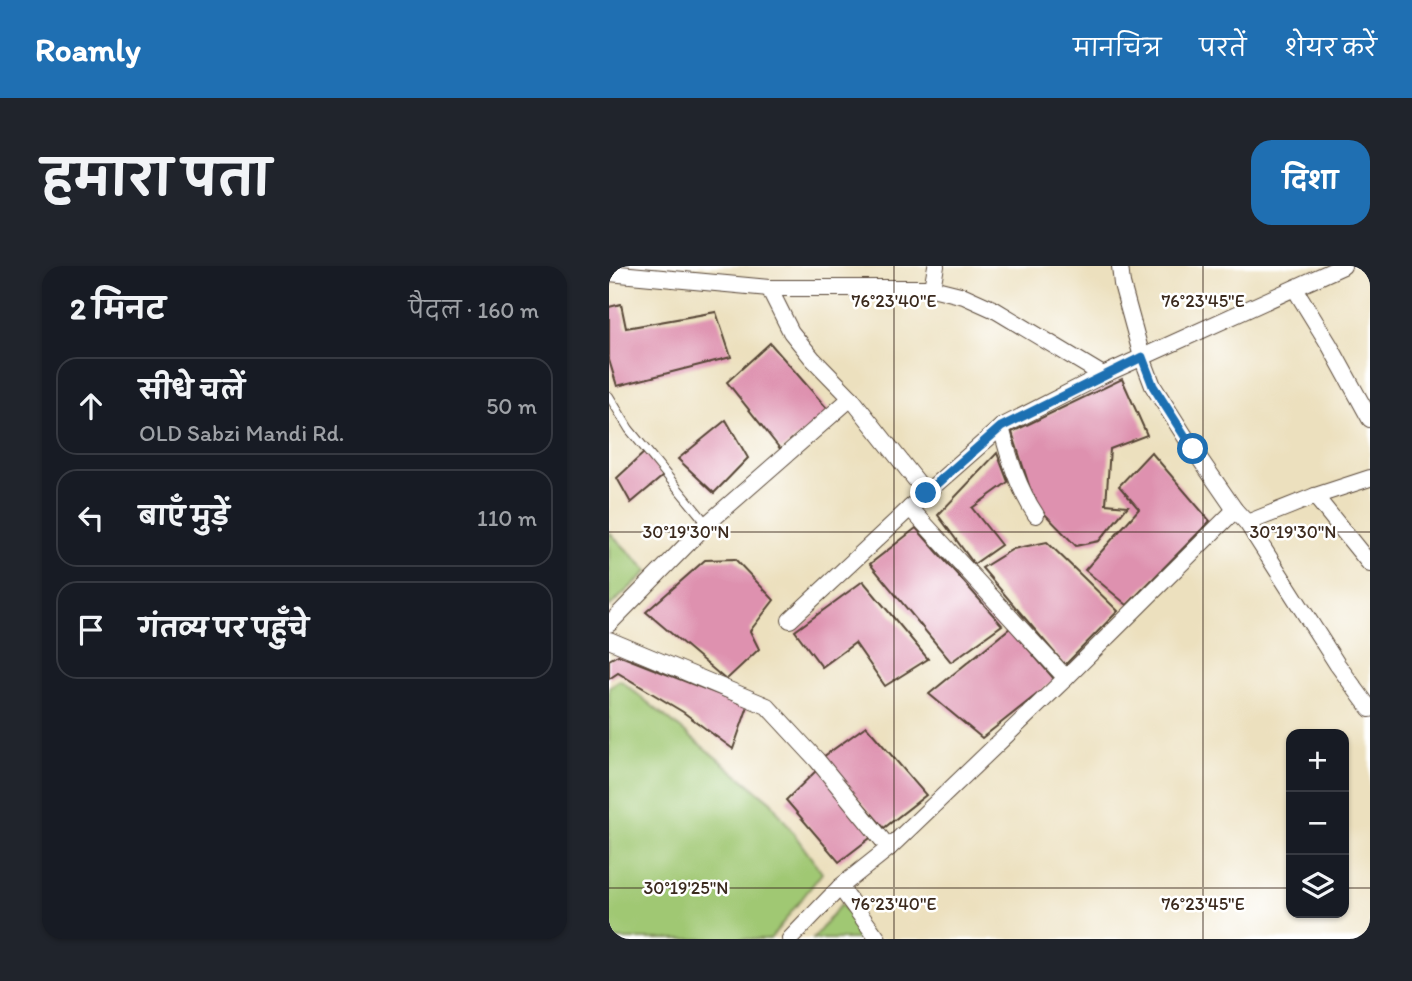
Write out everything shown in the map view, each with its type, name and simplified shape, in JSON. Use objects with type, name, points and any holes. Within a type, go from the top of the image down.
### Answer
[{"type":"street","points":[[932,288],[936,266]]},
{"type":"street","points":[[1120,266],[1122,284],[1142,357],[1153,386],[1235,510],[1247,523],[1337,664],[1370,709]]},
{"type":"street","points":[[790,620],[1001,427],[1103,375],[1343,266]]},
{"type":"street","points":[[609,273],[769,288],[932,288],[964,296],[995,310],[1103,375]]},
{"type":"street","points":[[769,288],[792,332],[812,358],[851,397],[926,493]]},
{"type":"street","points":[[1295,289],[1370,419]]},
{"type":"street","points":[[609,624],[707,524],[851,397]]},
{"type":"street","points":[[1001,427],[1015,475],[1036,515]]},
{"type":"street","points":[[1247,523],[1370,478]]},
{"type":"street","points":[[1315,496],[1370,564]]},
{"type":"street","points":[[910,509],[1066,678]]},
{"type":"street","points":[[790,939],[839,887],[889,848],[1066,678],[1235,510]]},
{"type":"street","points":[[609,640],[767,706],[817,760],[889,848]]},
{"type":"street","points":[[839,887],[878,939]]},
{"type":"lane","points":[[609,396],[629,429],[707,524]]},
{"type":"green space","points":[[609,532],[648,571],[609,607]]},
{"type":"green space","points":[[620,680],[771,802],[822,873],[770,939],[609,939],[609,687]]},
{"type":"green space","points":[[841,904],[871,937],[813,939]]},
{"type":"building","points":[[621,304],[626,328],[716,312],[731,357],[617,386],[609,360],[609,307]]},
{"type":"building","points":[[770,343],[832,414],[781,450],[727,382]]},
{"type":"building","points":[[1122,379],[1147,435],[1110,449],[1106,504],[1128,506],[1099,541],[1076,546],[1035,504],[1012,432]]},
{"type":"building","points":[[726,420],[748,458],[714,493],[678,459]]},
{"type":"building","points":[[646,451],[663,476],[631,503],[617,478]]},
{"type":"building","points":[[1151,452],[1210,521],[1127,605],[1085,570],[1139,509],[1119,486]]},
{"type":"building","points":[[997,453],[1008,482],[972,508],[1001,545],[974,564],[938,515]]},
{"type":"building","points":[[916,528],[1002,625],[951,662],[870,564]]},
{"type":"building","points":[[1047,542],[1118,611],[1065,665],[982,568],[1013,549]]},
{"type":"building","points":[[735,559],[774,600],[750,631],[759,649],[726,680],[646,612],[705,560]]},
{"type":"building","points":[[863,581],[928,659],[885,686],[855,643],[822,667],[795,631]]},
{"type":"building","points":[[1010,628],[1055,680],[982,738],[929,694]]},
{"type":"building","points":[[618,655],[748,706],[733,749],[683,712],[618,673],[609,679],[609,660]]},
{"type":"building","points":[[866,726],[926,795],[884,828],[823,757]]},
{"type":"building","points":[[821,766],[874,835],[839,862],[786,800]]},
{"type":"route","points":[[926,493],[1001,427],[1142,357],[1153,386],[1193,449]]}]
